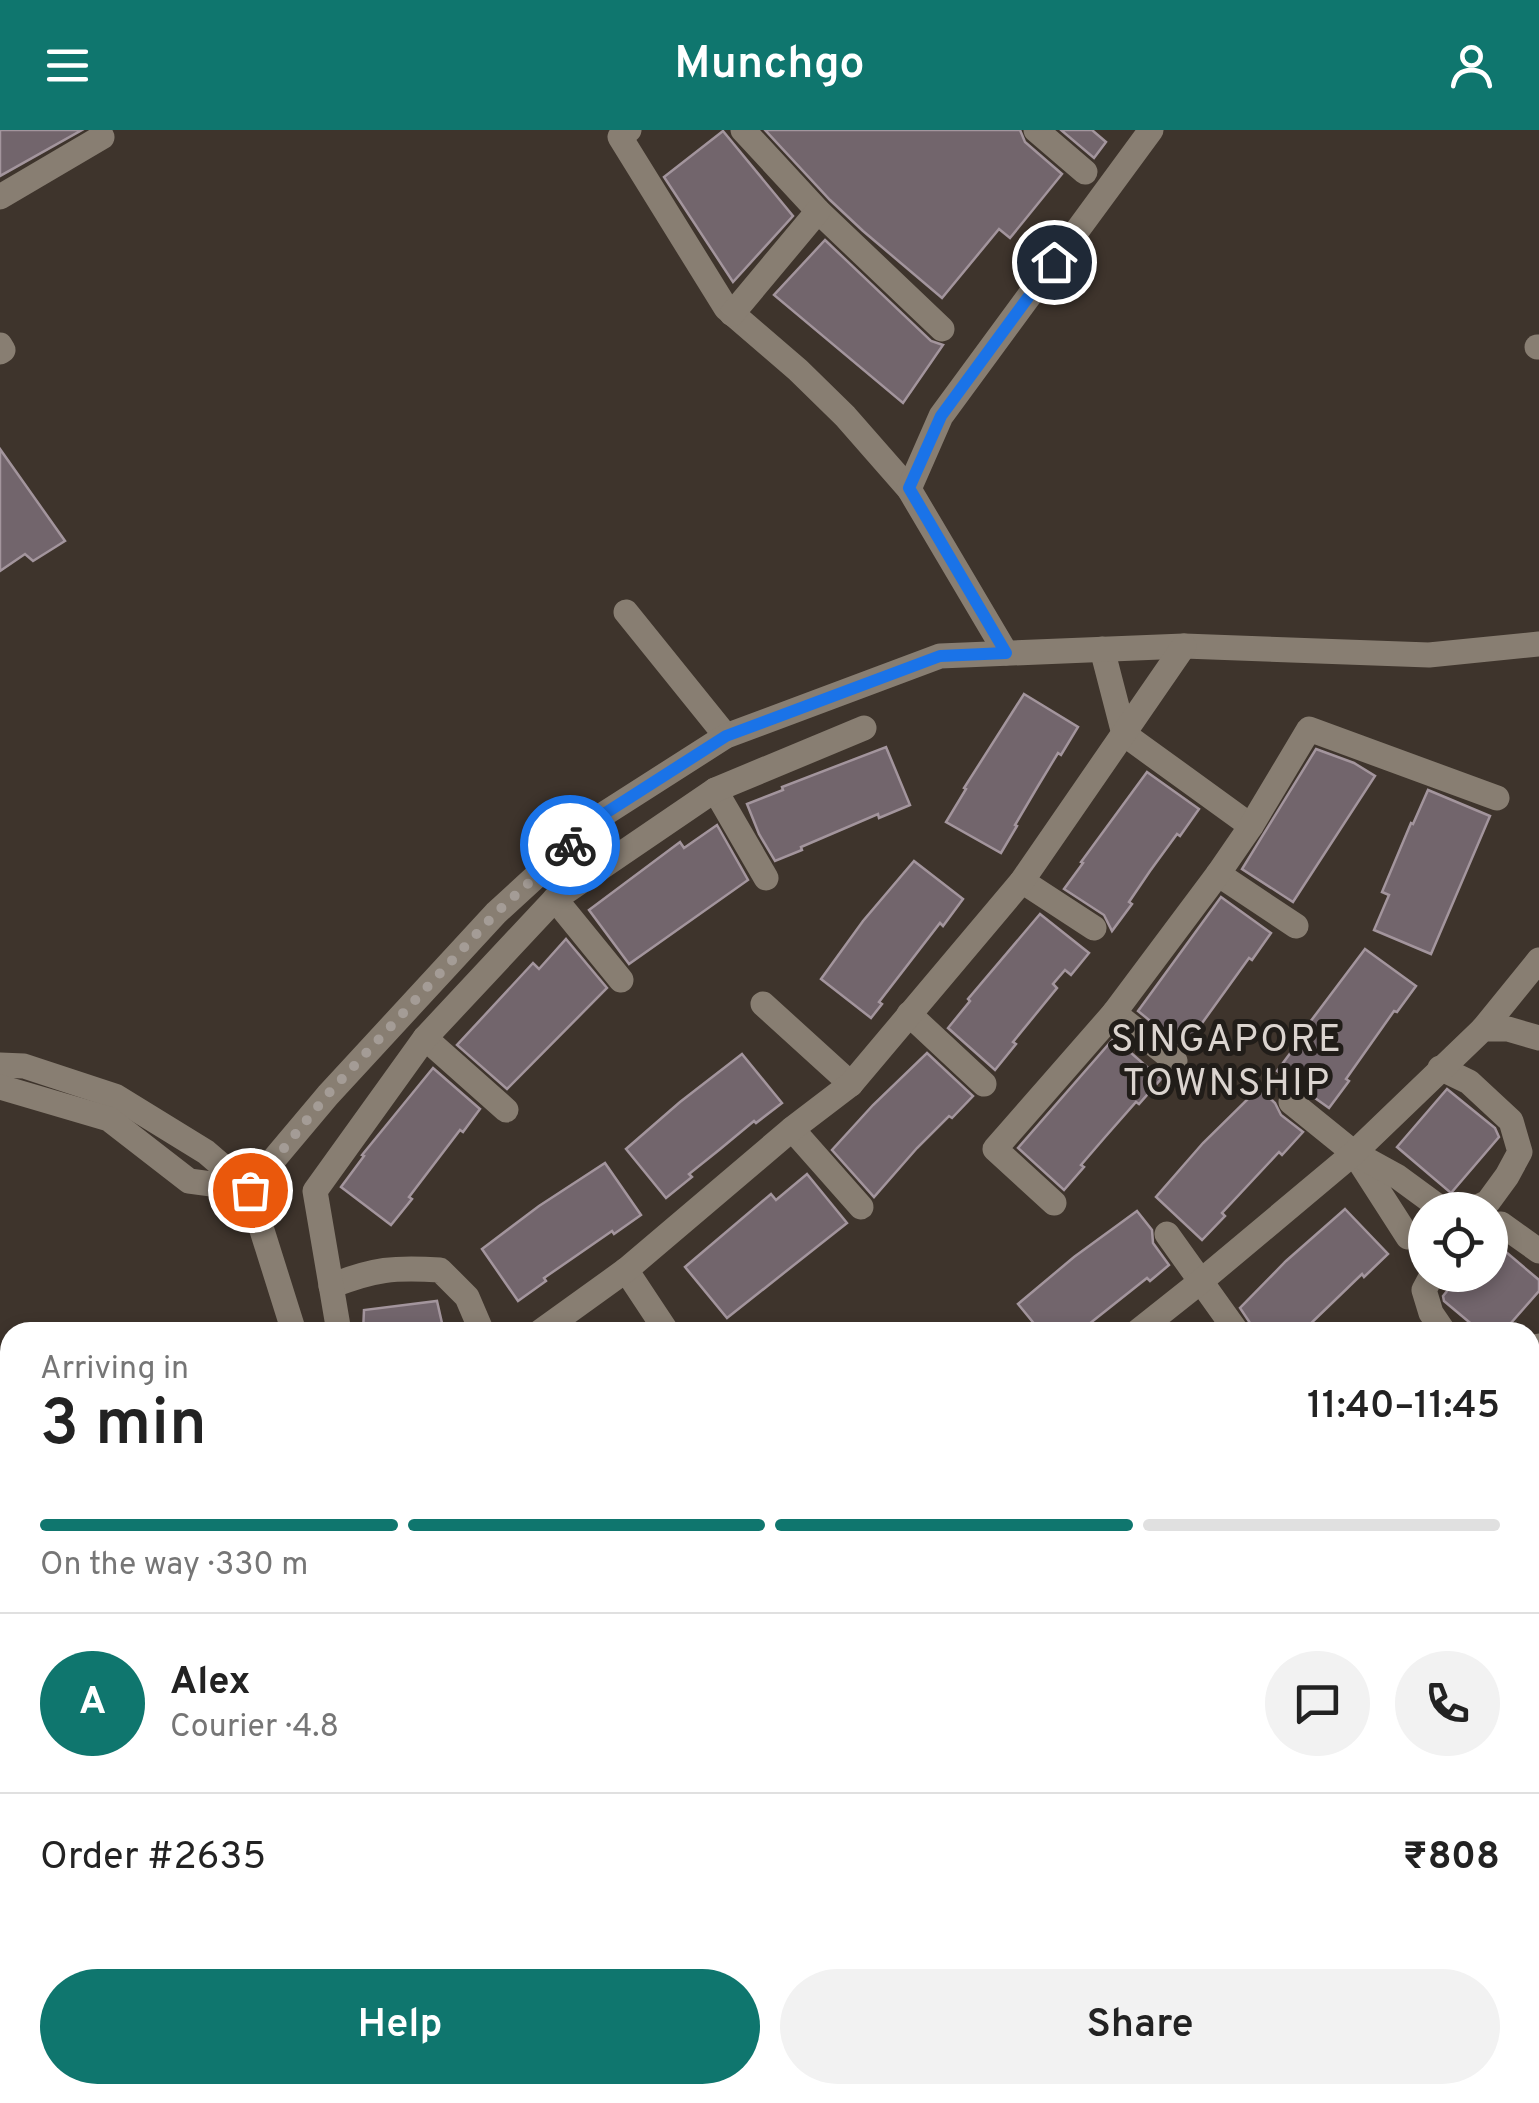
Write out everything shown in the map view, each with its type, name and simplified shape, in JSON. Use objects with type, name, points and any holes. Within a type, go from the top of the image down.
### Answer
[{"type":"street","points":[[630,130],[620,137],[726,308],[845,416],[909,488],[1006,653]]},
{"type":"street","points":[[743,130],[818,211],[942,329]]},
{"type":"street","points":[[1036,130],[1085,172]]},
{"type":"street","points":[[909,488],[941,416],[1151,130]]},
{"type":"street","points":[[0,197],[102,137]]},
{"type":"street","points":[[732,314],[818,211]]},
{"type":"street","points":[[626,612],[726,736]]},
{"type":"street","points":[[250,1190],[328,1094],[496,913],[604,814],[726,736],[940,656],[1184,646],[1429,655],[1539,644]]},
{"type":"street","points":[[554,1322],[626,1270],[851,1084],[1022,881],[1184,646]]},
{"type":"street","points":[[1102,649],[1124,734],[1251,826]]},
{"type":"street","points":[[337,1322],[315,1191],[425,1038],[556,900],[715,790],[864,728]]},
{"type":"street","points":[[1054,1202],[995,1150],[1114,1014],[1251,826],[1309,728],[1497,798]]},
{"type":"street","points":[[715,790],[766,878]]},
{"type":"street","points":[[1218,874],[1296,926]]},
{"type":"street","points":[[1022,881],[1094,928]]},
{"type":"street","points":[[556,900],[621,980]]},
{"type":"street","points":[[1150,1322],[1354,1152],[1483,1029],[1539,960]]},
{"type":"street","points":[[763,1004],[851,1084]]},
{"type":"street","points":[[909,1014],[984,1084]]},
{"type":"street","points":[[1114,1014],[1175,1061]]},
{"type":"street","points":[[1483,1029],[1508,1029],[1539,1038]]},
{"type":"street","points":[[425,1038],[506,1110]]},
{"type":"street","points":[[0,1065],[24,1066],[115,1096],[206,1152],[250,1190],[291,1322]]},
{"type":"street","points":[[1440,1068],[1469,1082],[1512,1121],[1520,1152],[1495,1192]]},
{"type":"street","points":[[0,1087],[109,1119],[189,1181],[250,1190]]},
{"type":"street","points":[[1291,1102],[1354,1152],[1418,1192]]},
{"type":"street","points":[[792,1129],[861,1207]]},
{"type":"street","points":[[1354,1152],[1408,1237]]},
{"type":"street","points":[[1508,1229],[1539,1251]]},
{"type":"street","points":[[1167,1234],[1230,1322]]},
{"type":"street","points":[[331,1286],[366,1272],[401,1268],[440,1270],[467,1297],[478,1322]]},
{"type":"street","points":[[626,1270],[660,1322]]},
{"type":"street","points":[[1425,1292],[1437,1322]]},
{"type":"building","points":[[0,130],[82,130],[0,176]]},
{"type":"building","points":[[765,130],[1020,130],[1025,142],[1062,174],[1010,238],[999,229],[942,298],[830,200]]},
{"type":"building","points":[[1061,130],[1092,130],[1106,142],[1094,158]]},
{"type":"building","points":[[723,131],[793,216],[733,282],[664,177]]},
{"type":"building","points":[[825,240],[931,341],[943,345],[903,403],[774,295]]},
{"type":"building","points":[[0,449],[65,541],[33,561],[25,554],[0,571]]},
{"type":"building","points":[[1024,694],[1078,727],[1061,755],[1058,753],[1001,853],[946,822]]},
{"type":"building","points":[[886,747],[910,805],[879,818],[878,814],[775,861],[747,804]]},
{"type":"building","points":[[1316,749],[1354,763],[1375,776],[1293,902],[1242,869]]},
{"type":"building","points":[[1147,772],[1199,809],[1150,871],[1112,931],[1104,915],[1064,889]]},
{"type":"building","points":[[1428,790],[1490,816],[1431,954],[1374,930],[1389,895],[1382,892]]},
{"type":"building","points":[[717,825],[748,880],[629,964],[589,910],[680,842],[684,848]]},
{"type":"building","points":[[914,861],[963,899],[943,926],[940,923],[871,1018],[821,979]]},
{"type":"building","points":[[1221,897],[1271,933],[1200,1026],[1203,1028],[1187,1051],[1138,1011]]},
{"type":"building","points":[[1040,914],[1089,953],[1071,975],[1065,970],[1053,984],[1057,988],[995,1070],[948,1028]]},
{"type":"building","points":[[566,939],[607,988],[507,1089],[457,1045],[533,963],[539,969]]},
{"type":"building","points":[[1365,949],[1416,986],[1394,1011],[1329,1108],[1277,1071]]},
{"type":"building","points":[[1114,1038],[1161,1079],[1106,1136],[1064,1190],[1018,1148]]},
{"type":"building","points":[[927,1053],[973,1096],[917,1148],[874,1197],[832,1150]]},
{"type":"building","points":[[742,1054],[782,1103],[689,1174],[692,1177],[666,1198],[626,1149]]},
{"type":"building","points":[[433,1068],[480,1109],[463,1132],[460,1130],[391,1225],[341,1187]]},
{"type":"building","points":[[1259,1088],[1281,1115],[1303,1132],[1282,1155],[1279,1152],[1202,1240],[1156,1197]]},
{"type":"building","points":[[1447,1089],[1495,1128],[1499,1137],[1452,1192],[1397,1147]]},
{"type":"building","points":[[605,1163],[641,1215],[544,1278],[546,1281],[518,1301],[482,1249]]},
{"type":"building","points":[[807,1174],[847,1223],[727,1318],[685,1267],[771,1194],[776,1200]]},
{"type":"building","points":[[1345,1209],[1388,1254],[1312,1322],[1249,1322],[1240,1308]]},
{"type":"building","points":[[1137,1211],[1152,1230],[1153,1243],[1169,1265],[1092,1322],[1033,1322],[1018,1304]]},
{"type":"building","points":[[1508,1254],[1539,1280],[1539,1291],[1512,1322],[1469,1322],[1443,1296],[1446,1292],[1508,1292]]},
{"type":"building","points":[[437,1301],[442,1322],[363,1322],[364,1310]]},
{"type":"way so far","points":[[250,1190],[328,1094],[496,913],[570,845]]},
{"type":"district","name":"SINGAPORE TOWNSHIP","points":[[1227,1060]]},
{"type":"route","points":[[570,845],[604,814],[726,736],[940,656],[1006,653],[909,488],[941,416],[1054,262]]}]
